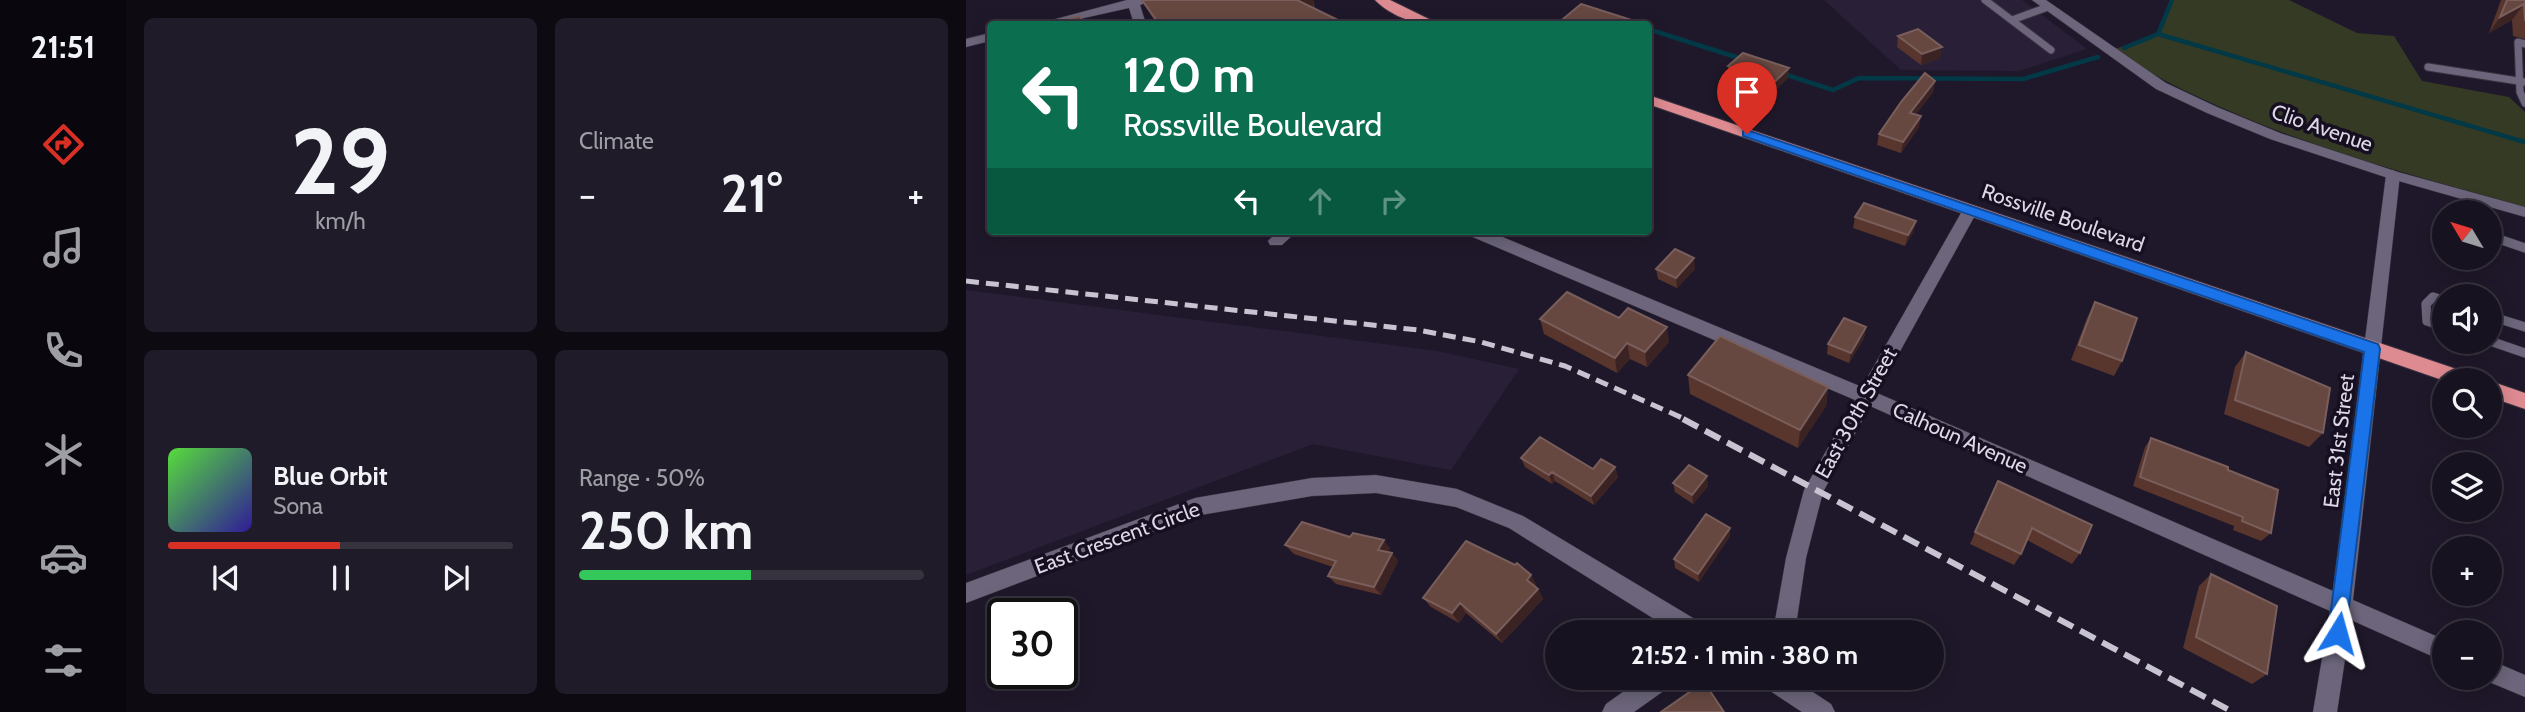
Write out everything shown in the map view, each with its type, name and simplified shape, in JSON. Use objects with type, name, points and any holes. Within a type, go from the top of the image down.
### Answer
[{"type":"highway","points":[[1381,0],[1408,16],[1424,21]]},
{"type":"highway","name":"Rossville Boulevard","points":[[1652,100],[2432,369]]},
{"type":"highway","points":[[2502,393],[2525,401]]},
{"type":"street","points":[[1055,21],[1148,0]]},
{"type":"street","points":[[1133,2],[1139,21]]},
{"type":"street","name":"Clio Avenue","points":[[2043,4],[2161,86],[2212,110],[2274,136],[2393,174],[2461,200]]},
{"type":"street","points":[[966,43],[987,38]]},
{"type":"street","name":"East 31st Street","points":[[2325,712],[2342,606],[2393,174]]},
{"type":"street","name":"Clio Avenue","points":[[2502,209],[2525,212]]},
{"type":"street","name":"East 30th Street","points":[[1786,620],[1796,558],[1814,490],[1969,210]]},
{"type":"street","name":"Calhoun Avenue","points":[[1483,235],[1865,396],[2432,645]]},
{"type":"street","name":"East Crescent Circle","points":[[966,593],[1195,507],[1312,487],[1376,484],[1457,498],[1516,522],[1675,620]]},
{"type":"street","points":[[2502,676],[2525,686]]},
{"type":"street","points":[[1614,712],[1645,690]]},
{"type":"street","points":[[1794,694],[1823,712]]},
{"type":"lane","points":[[1985,0],[2052,50]]},
{"type":"lane","points":[[2012,20],[2043,4]]},
{"type":"lane","points":[[2525,44],[2518,43],[2523,81],[2519,92],[2525,103]]},
{"type":"lane","points":[[2428,66],[2523,81]]},
{"type":"lane","points":[[2502,241],[2525,248]]},
{"type":"lane","points":[[2432,298],[2426,304],[2427,321],[2432,323]]},
{"type":"lane","points":[[2502,320],[2525,327]]},
{"type":"lane","points":[[2502,345],[2525,353]]},
{"type":"shaded area","points":[[1824,0],[2022,0],[2087,49],[2019,71],[1901,70]]},
{"type":"shaded area","points":[[966,290],[1437,351],[1519,369],[1451,470],[1313,444],[966,575]]},
{"type":"green space","points":[[2173,0],[2289,0],[2357,33],[2394,36],[2422,81],[2509,97],[2525,112],[2525,207],[2377,164],[2268,127],[2171,84],[2115,49],[2160,34]]},
{"type":"building","points":[[1142,0],[1297,0],[1340,21],[1279,20],[1157,21]]},
{"type":"building","points":[[2507,0],[2525,0],[2525,21],[2524,4],[2500,17]]},
{"type":"building","points":[[1581,4],[1635,21],[1570,21],[1563,19]]},
{"type":"building","points":[[1080,16],[1082,21],[1064,21]]},
{"type":"building","points":[[1918,29],[1942,47],[1922,54],[1898,36]]},
{"type":"building","points":[[1743,53],[1789,68],[1765,91],[1749,85],[1757,77],[1728,66]]},
{"type":"building","points":[[1925,73],[1935,81],[1910,113],[1921,116],[1903,142],[1879,134],[1901,102]]},
{"type":"building","points":[[1864,203],[1916,221],[1908,235],[1855,217]]},
{"type":"building","points":[[1675,249],[1694,258],[1676,278],[1656,269]]},
{"type":"building","points":[[1567,292],[1619,318],[1628,308],[1667,327],[1645,352],[1627,343],[1615,358],[1540,319]]},
{"type":"building","points":[[2095,302],[2137,318],[2122,361],[2079,345]]},
{"type":"building","points":[[1844,318],[1866,327],[1851,353],[1828,344]]},
{"type":"building","points":[[1720,336],[1828,387],[1800,430],[1688,375]]},
{"type":"building","points":[[2246,352],[2330,388],[2323,433],[2235,400]]},
{"type":"building","points":[[1540,437],[1593,469],[1601,459],[1615,467],[1591,496],[1552,472],[1549,475],[1521,458]]},
{"type":"building","points":[[2151,438],[2228,467],[2228,470],[2278,490],[2271,533],[2242,521],[2243,517],[2140,477]]},
{"type":"building","points":[[1689,465],[1707,476],[1692,495],[1673,483]]},
{"type":"building","points":[[1998,481],[2092,525],[2080,553],[2032,528],[2021,554],[1975,532]]},
{"type":"building","points":[[1706,514],[1730,528],[1698,574],[1674,559]]},
{"type":"building","points":[[1302,522],[1350,537],[1353,533],[1384,540],[1378,550],[1392,553],[1374,587],[1328,576],[1336,561],[1285,545]]},
{"type":"building","points":[[1466,541],[1515,565],[1517,563],[1531,575],[1527,580],[1538,589],[1496,634],[1460,603],[1452,613],[1423,598]]},
{"type":"building","points":[[2211,574],[2277,606],[2267,674],[2196,637]]},
{"type":"building","points":[[1693,690],[1709,690],[1724,712],[1661,712]]},
{"type":"waterway","points":[[2158,34],[2172,0]]},
{"type":"waterway","points":[[1652,30],[1742,59]]},
{"type":"waterway","points":[[2124,48],[2158,34]]},
{"type":"waterway","points":[[2158,34],[2525,142]]},
{"type":"waterway","points":[[1784,74],[1833,90],[1859,78],[2023,79],[2098,57]]},
{"type":"railway","points":[[966,281],[1418,330],[1481,342],[1565,366],[1687,420]]},
{"type":"railway","points":[[1683,419],[2233,712]]},
{"type":"route","points":[[1747,134],[2372,349],[2338,633]]}]
